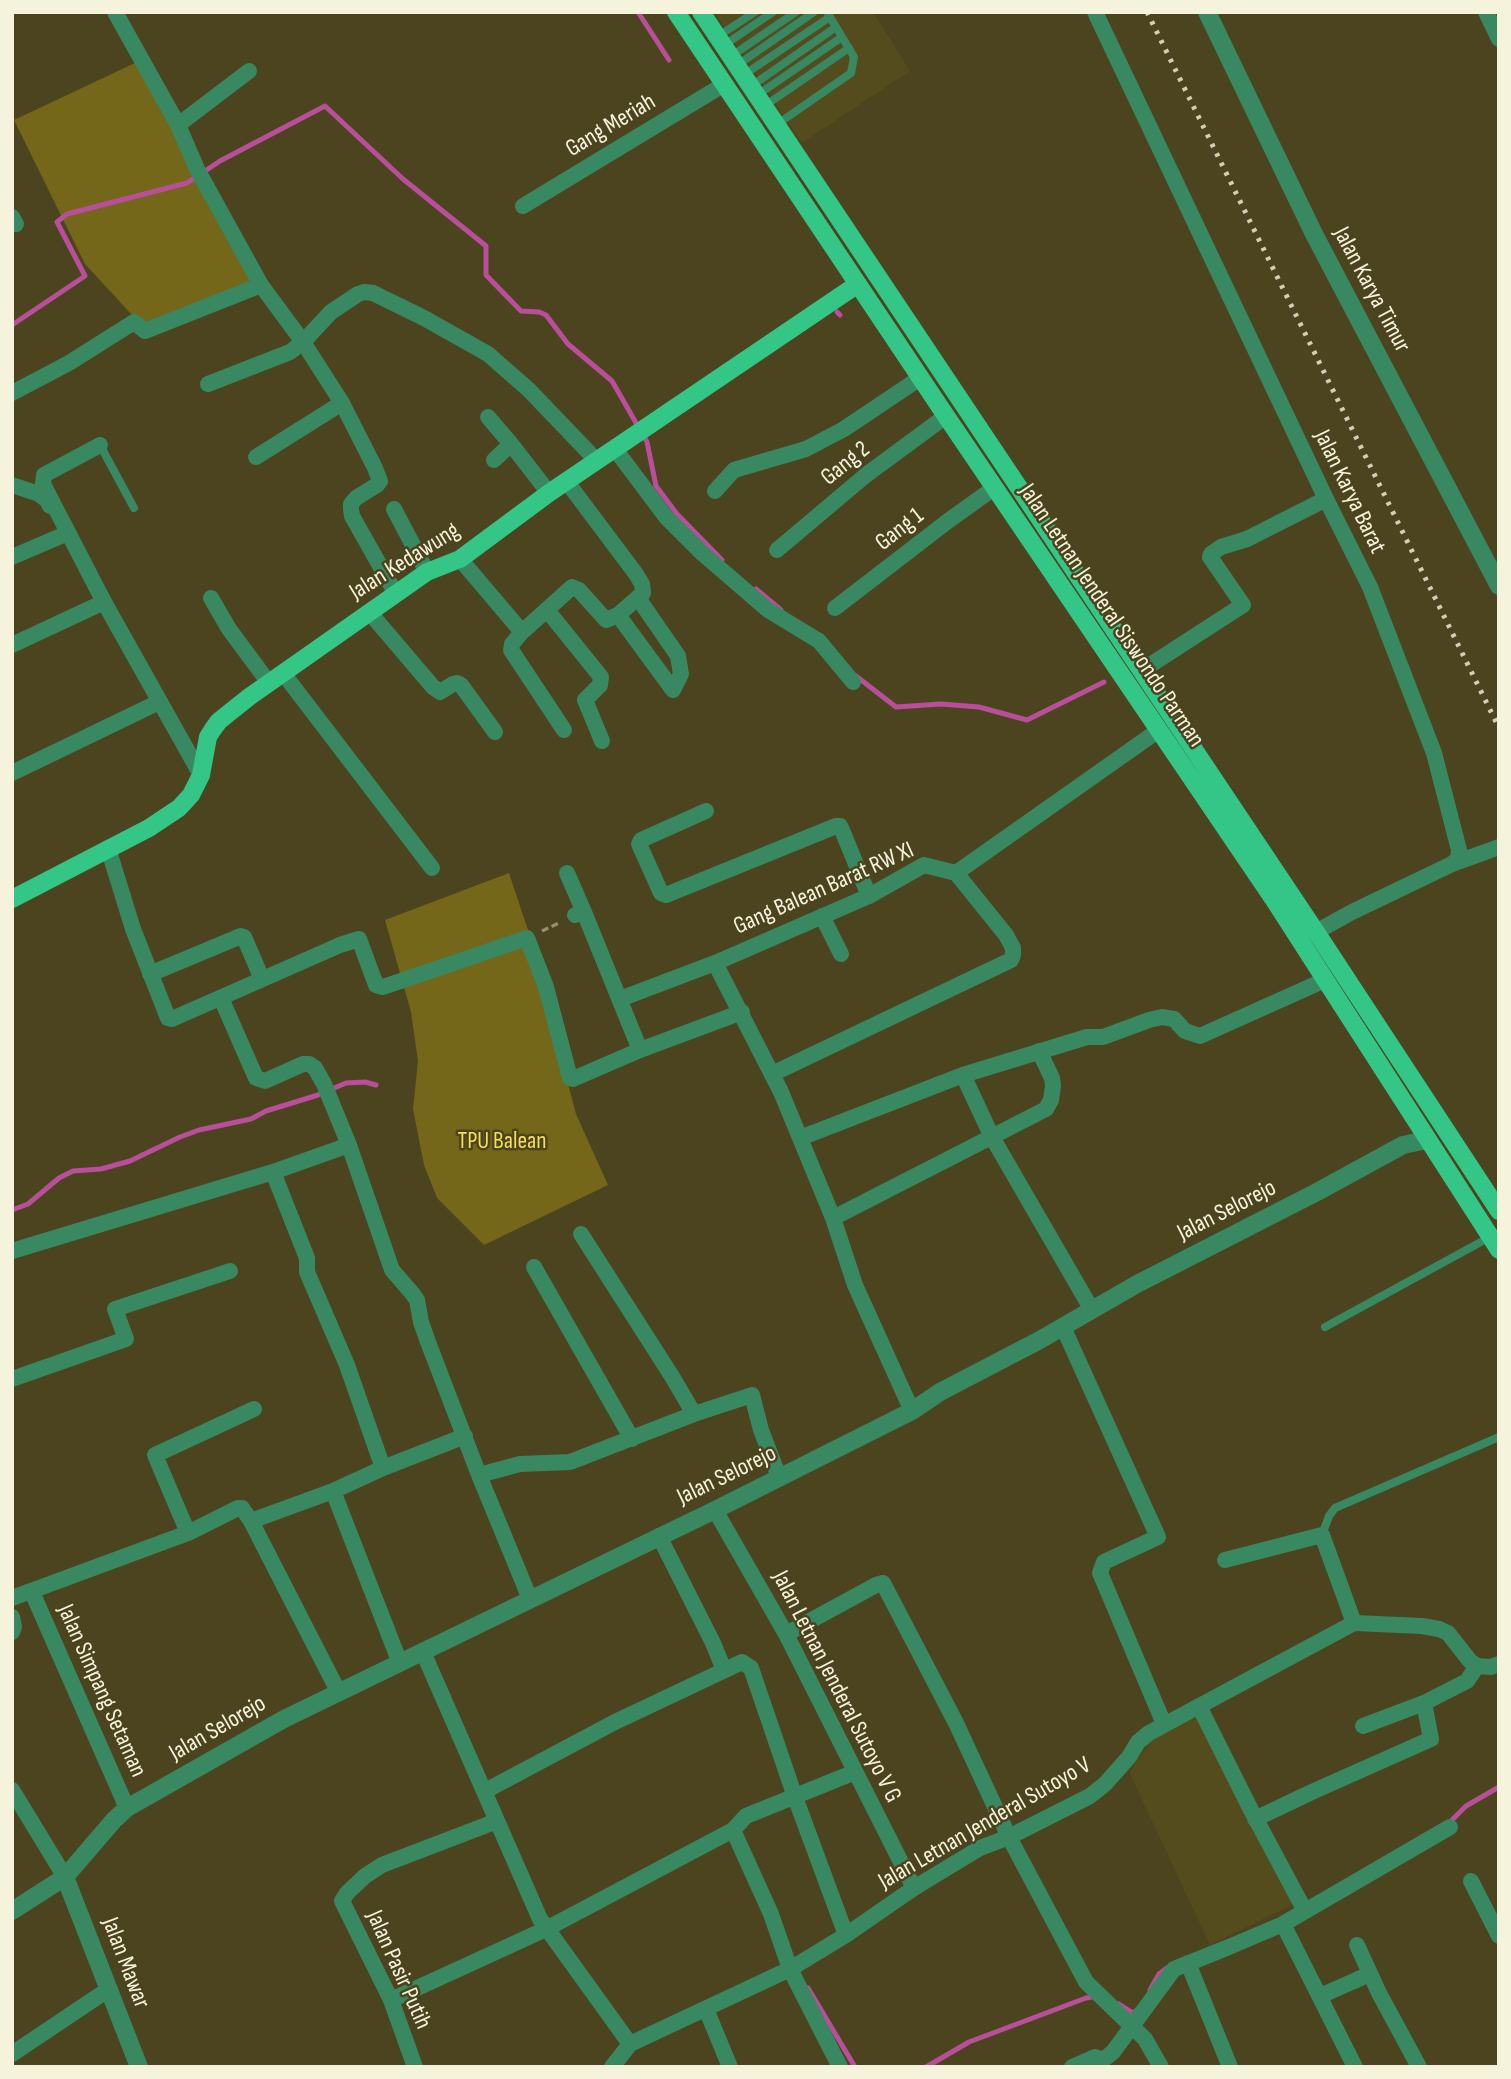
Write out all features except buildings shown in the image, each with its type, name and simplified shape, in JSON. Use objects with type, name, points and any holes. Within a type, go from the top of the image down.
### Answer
[{"type":"main road","name":"Jalan Letnan Jenderal Siswondo Parman","points":[[676,12],[1159,730],[1325,980],[1427,1140],[1496,1239]]},
{"type":"main road","name":"Jalan Letnan Jenderal Siswondo Parman","points":[[701,12],[1316,932],[1499,1212]]},
{"type":"main road","name":"Jalan Kedawung","points":[[12,899],[149,828],[179,808],[191,795],[201,775],[208,737],[219,721],[427,572],[460,559],[549,494],[858,284]]},
{"type":"street","points":[[115,12],[178,125],[200,173],[261,285],[303,342],[342,403],[375,468],[380,481],[351,504],[352,516],[396,594]]},
{"type":"street","name":"Jalan Karya Barat","points":[[1096,12],[1325,499],[1370,587],[1434,754],[1460,850],[1458,859],[1452,864]]},
{"type":"street","name":"Jalan Karya Timur","points":[[1208,12],[1314,234],[1499,586]]},
{"type":"street","points":[[1486,12],[1499,39]]},
{"type":"street","points":[[178,125],[249,71]]},
{"type":"street","name":"Gang Meriah","points":[[523,206],[723,85]]},
{"type":"street","points":[[12,393],[69,363],[134,322],[145,331],[261,285]]},
{"type":"street","points":[[208,384],[290,352],[331,312],[358,294],[373,293],[488,354],[529,390],[597,461]]},
{"type":"street","points":[[715,491],[734,470],[806,449],[844,429],[920,378]]},
{"type":"street","points":[[256,457],[342,403]]},
{"type":"street","name":"Gang 2","points":[[777,550],[866,475],[946,416]]},
{"type":"street","points":[[488,417],[549,494]]},
{"type":"street","points":[[494,460],[511,444]]},
{"type":"street","points":[[100,445],[44,475],[43,484],[104,602],[201,775]]},
{"type":"street","points":[[615,449],[666,517],[693,544],[768,610],[819,641],[853,682]]},
{"type":"street","points":[[564,730],[511,650],[512,644],[572,587],[576,587],[606,620],[618,615],[643,593],[642,584],[567,482]]},
{"type":"street","points":[[12,485],[39,494],[47,500],[67,530]]},
{"type":"street","name":"Gang 1","points":[[835,608],[995,488]]},
{"type":"street","points":[[1141,671],[1243,605],[1210,557],[1211,554],[1221,547],[1247,539],[1325,499]]},
{"type":"street","points":[[394,509],[427,572]]},
{"type":"street","points":[[12,558],[67,530]]},
{"type":"street","points":[[460,559],[522,632]]},
{"type":"street","points":[[618,615],[673,690],[681,674],[678,656],[638,597]]},
{"type":"street","points":[[211,598],[229,629],[276,678],[432,868]]},
{"type":"street","points":[[12,645],[104,602]]},
{"type":"street","points":[[547,610],[601,677],[600,685],[585,700],[602,741]]},
{"type":"street","points":[[370,612],[433,687],[440,692],[453,684],[460,685],[495,732]]},
{"type":"street","points":[[12,773],[159,702]]},
{"type":"street","points":[[772,1074],[1011,960],[1013,948],[1006,935],[956,873],[1159,730]]},
{"type":"street","points":[[706,811],[640,840],[639,844],[661,893],[666,895],[836,825],[842,830],[869,895]]},
{"type":"street","points":[[1316,932],[1452,864],[1499,847]]},
{"type":"street","points":[[108,848],[133,929],[168,1018],[172,1019],[221,998],[340,944],[359,939],[376,985],[383,986],[527,938],[546,986],[570,1078],[579,1077],[640,1050],[741,1012]]},
{"type":"street","name":"Gang Balean Barat RW XI","points":[[621,999],[715,963],[822,916],[869,895],[924,865],[956,873]]},
{"type":"street","points":[[567,873],[579,914],[621,999],[640,1050]]},
{"type":"street","points":[[822,916],[841,954]]},
{"type":"street","points":[[150,974],[241,936],[244,937],[262,979]]},
{"type":"street","points":[[715,963],[772,1074],[833,1218],[855,1285],[912,1411]]},
{"type":"street","points":[[800,1138],[963,1075],[1087,1037],[1104,1037],[1149,1020],[1162,1017],[1174,1019],[1185,1031],[1200,1036],[1325,980]]},
{"type":"street","points":[[221,998],[256,1079],[265,1081],[303,1064],[316,1068],[349,1145],[392,1270],[416,1300],[428,1342],[530,1599]]},
{"type":"street","points":[[833,1218],[1046,1109],[1051,1100],[1053,1086],[1039,1051]]},
{"type":"street","points":[[963,1075],[992,1137],[1092,1310]]},
{"type":"street","name":"Jalan Selorejo","points":[[12,1911],[65,1877],[127,1808],[284,1719],[715,1510],[912,1411],[940,1392],[1063,1327],[1137,1284],[1317,1192],[1403,1144],[1427,1140]]},
{"type":"street","points":[[12,1251],[273,1172],[349,1145]]},
{"type":"street","points":[[273,1172],[307,1258],[307,1272],[347,1365],[383,1468]]},
{"type":"street","points":[[581,1234],[694,1414]]},
{"type":"street","points":[[534,1267],[632,1439]]},
{"type":"street","points":[[12,1379],[126,1339],[115,1309],[230,1271]]},
{"type":"street","points":[[1063,1327],[1158,1537],[1104,1562],[1100,1569],[1164,1724]]},
{"type":"street","points":[[479,1475],[520,1464],[570,1462],[694,1414],[752,1395],[761,1430],[779,1477]]},
{"type":"street","points":[[188,1533],[155,1455],[254,1409]]},
{"type":"street","points":[[251,1521],[465,1436]]},
{"type":"street","points":[[333,1490],[400,1664]]},
{"type":"street","points":[[12,1598],[188,1533],[242,1508],[338,1691]]},
{"type":"street","name":"Jalan Letnan Jenderal Sutoyo V G","points":[[715,1510],[786,1634],[914,1888]]},
{"type":"street","points":[[1225,1560],[1322,1535],[1354,1623],[1439,1629],[1448,1633],[1470,1661],[1491,1667],[1499,1664]]},
{"type":"street","points":[[659,1536],[724,1670]]},
{"type":"street","points":[[786,1634],[883,1583],[956,1723],[1009,1837],[1086,1982],[1145,2039],[1161,2067]]},
{"type":"street","name":"Jalan Simpang Setaman","points":[[32,1592],[127,1808]]},
{"type":"street","points":[[12,1617],[15,1627],[12,1632]]},
{"type":"street","name":"Jalan Letnan Jenderal Sutoyo V","points":[[629,2044],[790,1969],[846,1936],[914,1888],[980,1848],[1009,1837],[1090,1796],[1105,1784],[1138,1742],[1149,1733],[1354,1623]]},
{"type":"street","points":[[423,1652],[540,1919],[629,2044],[612,2067]]},
{"type":"street","points":[[485,1791],[615,1722],[742,1662],[751,1668],[846,1936]]},
{"type":"street","points":[[1363,1726],[1424,1703],[1467,1681],[1477,1665]]},
{"type":"street","points":[[1255,1819],[1431,1738],[1424,1703]]},
{"type":"street","points":[[1199,1706],[1302,1906]]},
{"type":"street","points":[[391,2000],[547,1929],[733,1830],[746,1816],[855,1773]]},
{"type":"street","points":[[12,1790],[65,1877]]},
{"type":"street","name":"Jalan Pasir Putih","points":[[415,2067],[391,2000],[342,1901],[365,1876],[382,1865],[496,1821]]},
{"type":"street","points":[[1072,2067],[1096,2057],[1103,2060],[1113,2052],[1174,1969],[1283,1924],[1302,1906],[1450,1827]]},
{"type":"street","points":[[733,1830],[771,1914],[790,1969],[840,2067]]},
{"type":"street","name":"Jalan Mawar","points":[[65,1877],[139,2067]]},
{"type":"street","points":[[1471,1881],[1499,1936]]},
{"type":"street","points":[[1283,1924],[1354,2067]]},
{"type":"street","points":[[1357,1945],[1379,1993],[1419,2067]]},
{"type":"street","points":[[1188,1963],[1230,2067]]},
{"type":"street","points":[[1320,1996],[1370,1974]]},
{"type":"street","points":[[12,2053],[109,1989]]},
{"type":"street","points":[[706,2009],[730,2067]]},
{"type":"lane","points":[[740,72],[755,12]]},
{"type":"lane","points":[[740,72],[773,12]]},
{"type":"lane","points":[[740,72],[796,12]]},
{"type":"lane","points":[[740,72],[814,12]]},
{"type":"lane","points":[[740,72],[828,14],[854,57],[851,73],[776,125]]},
{"type":"lane","points":[[740,72],[836,27]]},
{"type":"lane","points":[[740,72],[842,37]]},
{"type":"lane","points":[[740,72],[849,48]]},
{"type":"lane","points":[[100,445],[134,508]]},
{"type":"lane","points":[[1325,1326],[1496,1239]]},
{"type":"lane","points":[[1322,1535],[1335,1508],[1499,1437]]},
{"type":"path","points":[[527,938],[579,914]]},
{"type":"shaded area","points":[[714,12],[873,12],[910,71],[802,143]]},
{"type":"shaded area","points":[[1200,1716],[1296,1903],[1210,1945],[1130,1774],[1138,1758],[1155,1738]]},
{"type":"green space","points":[[137,62],[252,284],[144,328],[85,264],[14,120]]},
{"type":"green space","name":"TPU Balean","points":[[509,873],[528,930],[521,932],[546,1000],[576,1114],[608,1185],[484,1245],[437,1198],[424,1165],[413,1109],[418,1061],[411,1012],[385,920]]},
{"type":"waterway","points":[[638,12],[669,60]]},
{"type":"waterway","points":[[12,325],[85,276],[57,222],[67,214],[187,183],[220,161],[325,106],[403,179],[486,246],[486,275],[521,311],[546,315],[568,344],[612,381],[647,442],[656,486],[677,514],[722,560]]},
{"type":"waterway","points":[[837,312],[840,315]]},
{"type":"waterway","points":[[756,589],[781,610]]},
{"type":"waterway","points":[[856,676],[896,707],[941,704],[979,707],[1027,720],[1104,682]]},
{"type":"waterway","points":[[12,1210],[28,1204],[59,1178],[73,1171],[101,1169],[130,1161],[199,1130],[251,1119],[266,1111],[346,1083],[365,1082],[376,1085]]},
{"type":"waterway","points":[[1449,1823],[1466,1806],[1499,1787]]},
{"type":"waterway","points":[[1150,1990],[1159,1974],[1167,1968]]},
{"type":"waterway","points":[[808,1988],[855,2067]]},
{"type":"waterway","points":[[926,2067],[969,2042],[1097,1996]]},
{"type":"waterway","points":[[1119,2004],[1133,2013],[1137,2010]]},
{"type":"railway","points":[[1147,12],[1499,728]]}]
